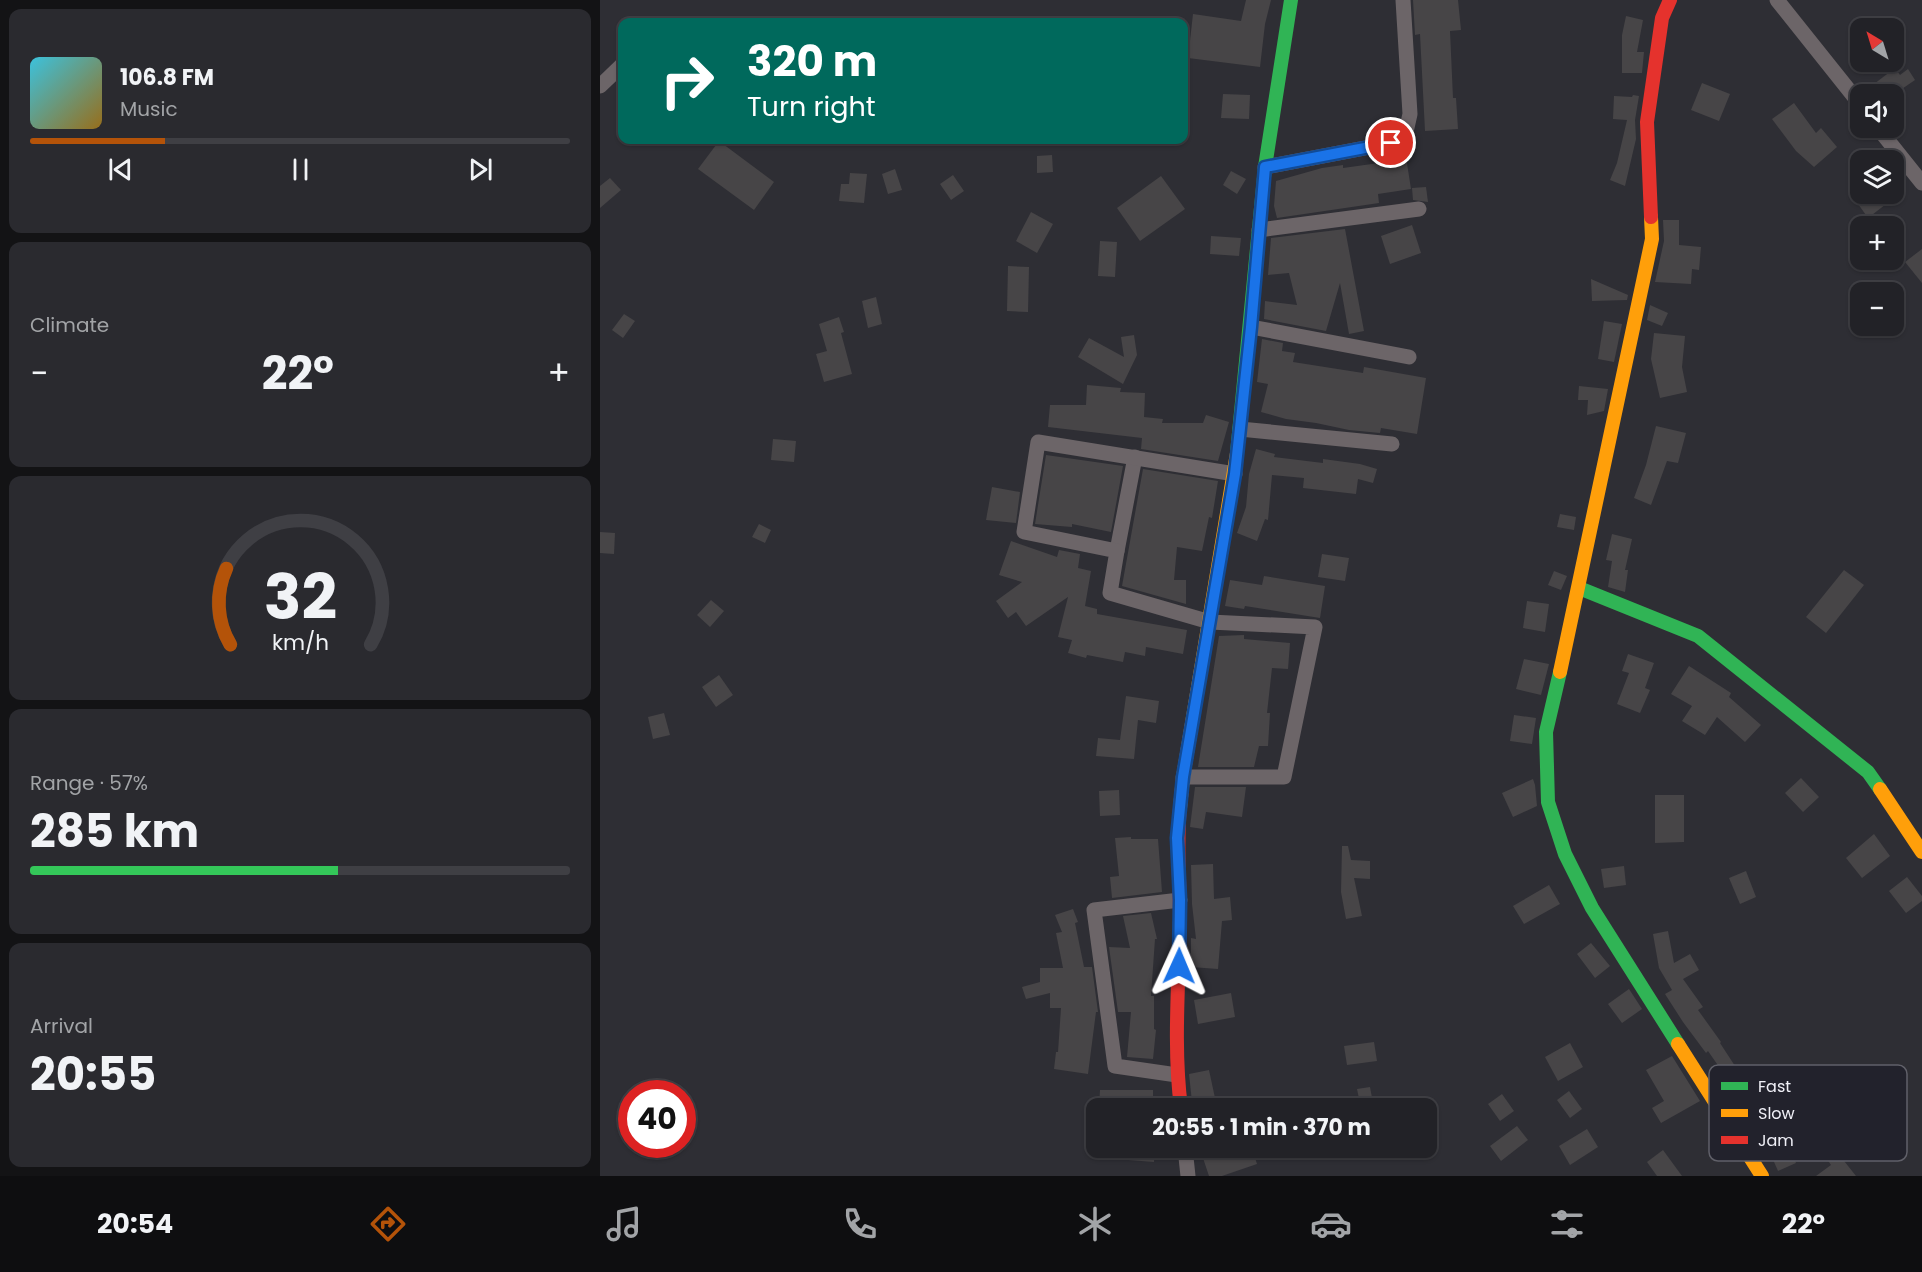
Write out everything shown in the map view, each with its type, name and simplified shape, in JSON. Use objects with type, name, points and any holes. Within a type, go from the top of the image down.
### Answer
[{"type":"street","points":[[1180,1098],[1177,1075],[1180,900],[1177,838],[1183,777],[1235,474],[1265,167],[1292,0]]},
{"type":"street","points":[[1265,167],[1391,143],[1406,132],[1410,114],[1403,0]]},
{"type":"street","points":[[1670,0],[1662,18],[1647,122],[1652,239],[1579,588],[1546,732],[1548,802],[1564,854],[1592,908],[1709,1092]]},
{"type":"street","points":[[1777,0],[1850,91]]},
{"type":"street","points":[[600,86],[618,69]]},
{"type":"street","points":[[1886,138],[1922,183]]},
{"type":"street","points":[[1258,230],[1419,209]]},
{"type":"street","points":[[1251,327],[1409,357]]},
{"type":"street","points":[[1240,429],[1392,444]]},
{"type":"street","points":[[1116,550],[1024,532],[1038,442],[1235,474]]},
{"type":"street","points":[[1135,457],[1116,550],[1110,593],[1210,622],[1315,627],[1284,777],[1183,777]]},
{"type":"street","points":[[1579,588],[1698,636],[1868,772],[1922,852]]},
{"type":"street","points":[[1177,1075],[1114,1066],[1094,910],[1180,900]]},
{"type":"street","points":[[1186,1158],[1188,1176]]},
{"type":"street","points":[[1752,1161],[1762,1176]]},
{"type":"building","points":[[1246,0],[1271,0],[1265,24],[1260,67],[1188,58],[1193,14],[1241,21]]},
{"type":"building","points":[[1413,0],[1458,0],[1461,30],[1450,31],[1453,98],[1456,98],[1458,129],[1425,131],[1420,34],[1415,35]]},
{"type":"building","points":[[1626,16],[1643,20],[1637,52],[1644,52],[1642,73],[1622,73],[1622,35]]},
{"type":"building","points":[[1908,69],[1915,80],[1904,88],[1904,84],[1874,84],[1890,72],[1898,72],[1900,75]]},
{"type":"building","points":[[1702,83],[1730,94],[1719,121],[1691,110]]},
{"type":"building","points":[[1223,94],[1250,95],[1249,119],[1221,118]]},
{"type":"building","points":[[1633,95],[1639,96],[1635,120],[1636,139],[1625,186],[1610,180],[1617,163],[1627,120],[1613,119],[1614,96],[1632,97]]},
{"type":"building","points":[[1794,103],[1816,133],[1821,128],[1837,147],[1814,167],[1796,151],[1772,119]]},
{"type":"building","points":[[717,144],[723,144],[774,182],[754,210],[698,169]]},
{"type":"building","points":[[1052,155],[1053,172],[1037,173],[1037,156]]},
{"type":"building","points":[[1406,157],[1411,189],[1378,194],[1379,203],[1277,218],[1274,206],[1276,181],[1322,168],[1343,165],[1343,168]]},
{"type":"building","points":[[895,169],[902,190],[888,194],[882,174]]},
{"type":"building","points":[[1231,171],[1246,179],[1237,194],[1223,185]]},
{"type":"building","points":[[850,173],[867,174],[864,203],[839,201],[841,184],[849,184]]},
{"type":"building","points":[[953,175],[964,191],[951,200],[940,184]]},
{"type":"building","points":[[1161,176],[1185,209],[1140,241],[1117,208]]},
{"type":"building","points":[[610,178],[621,190],[600,208],[600,186]]},
{"type":"building","points":[[1426,187],[1428,202],[1413,200],[1412,188]]},
{"type":"building","points":[[1858,204],[1886,204],[1871,216],[1867,216]]},
{"type":"building","points":[[1031,212],[1053,224],[1037,253],[1016,241]]},
{"type":"building","points":[[1663,220],[1679,220],[1679,245],[1701,247],[1699,270],[1692,269],[1691,284],[1655,282],[1664,241]]},
{"type":"building","points":[[1412,225],[1421,253],[1390,264],[1381,236]]},
{"type":"building","points":[[1345,229],[1364,331],[1349,334],[1340,283],[1326,331],[1264,319],[1265,301],[1297,305],[1289,273],[1268,275],[1271,238]]},
{"type":"building","points":[[1211,236],[1241,238],[1239,256],[1210,254]]},
{"type":"building","points":[[1100,241],[1117,242],[1115,277],[1098,276]]},
{"type":"building","points":[[1922,249],[1922,283],[1905,262]]},
{"type":"building","points":[[1008,266],[1029,267],[1028,312],[1007,311]]},
{"type":"building","points":[[1591,279],[1628,295],[1627,300],[1592,301]]},
{"type":"building","points":[[876,297],[882,324],[868,328],[862,301]]},
{"type":"building","points":[[1650,305],[1668,313],[1662,326],[1647,320]]},
{"type":"building","points":[[624,314],[635,321],[623,338],[612,330]]},
{"type":"building","points":[[839,317],[852,374],[824,382],[816,354],[827,351],[819,324]]},
{"type":"building","points":[[1604,321],[1622,324],[1614,362],[1598,359]]},
{"type":"building","points":[[1654,333],[1685,336],[1682,367],[1687,392],[1660,398],[1651,359]]},
{"type":"building","points":[[1134,335],[1137,355],[1123,384],[1078,357],[1089,338],[1124,357],[1121,337]]},
{"type":"building","points":[[1262,339],[1283,343],[1282,351],[1295,353],[1293,362],[1363,373],[1364,367],[1426,378],[1417,434],[1381,428],[1380,433],[1349,430],[1286,419],[1261,412],[1268,384],[1257,382]]},
{"type":"building","points":[[1087,385],[1121,388],[1120,392],[1145,393],[1144,417],[1163,419],[1162,423],[1203,423],[1206,415],[1229,422],[1218,461],[1141,449],[1142,438],[1048,427],[1050,405],[1086,405]]},
{"type":"building","points":[[1579,386],[1608,389],[1604,411],[1587,415],[1588,400],[1578,400]]},
{"type":"building","points":[[1656,426],[1686,433],[1678,463],[1667,461],[1651,505],[1634,498],[1646,465]]},
{"type":"building","points":[[773,439],[796,441],[794,462],[771,460]]},
{"type":"building","points":[[1256,449],[1275,454],[1274,457],[1323,463],[1323,459],[1360,464],[1377,469],[1373,483],[1358,479],[1356,494],[1303,488],[1304,478],[1272,475],[1268,520],[1265,519],[1257,541],[1237,533],[1246,507],[1249,474]]},
{"type":"building","points":[[1046,455],[1123,466],[1111,532],[1072,524],[1072,527],[1035,524]]},
{"type":"building","points":[[1143,469],[1218,481],[1212,518],[1209,517],[1202,551],[1177,547],[1174,580],[1186,580],[1186,604],[1122,586]]},
{"type":"building","points":[[992,487],[1020,492],[1016,523],[986,520]]},
{"type":"building","points":[[1560,514],[1576,517],[1574,530],[1557,527]]},
{"type":"building","points":[[759,524],[771,530],[765,543],[752,537]]},
{"type":"building","points":[[600,532],[615,533],[614,554],[600,553]]},
{"type":"building","points":[[1612,534],[1632,539],[1625,570],[1628,570],[1625,592],[1608,587],[1612,561],[1606,560]]},
{"type":"building","points":[[1011,541],[1057,557],[1059,550],[1080,554],[1078,568],[1091,571],[1085,606],[1097,609],[1097,614],[1187,630],[1183,654],[1146,647],[1145,656],[1125,652],[1123,662],[1087,655],[1086,658],[1068,653],[1072,640],[1058,637],[1068,597],[1026,626],[1016,612],[1008,618],[996,601],[1022,582],[999,575]]},
{"type":"building","points":[[1322,554],[1349,558],[1345,581],[1318,577]]},
{"type":"building","points":[[1844,570],[1864,585],[1826,633],[1806,617]]},
{"type":"building","points":[[1554,571],[1567,576],[1561,590],[1548,585]]},
{"type":"building","points":[[1264,576],[1325,586],[1320,618],[1245,606],[1244,609],[1225,606],[1230,580],[1262,585]]},
{"type":"building","points":[[711,600],[724,611],[710,627],[697,615]]},
{"type":"building","points":[[1527,601],[1549,604],[1545,632],[1523,628]]},
{"type":"building","points":[[1244,635],[1244,639],[1290,643],[1288,669],[1272,668],[1267,713],[1270,713],[1268,746],[1259,746],[1254,767],[1198,767],[1219,636]]},
{"type":"building","points":[[1628,654],[1654,663],[1645,688],[1650,690],[1640,713],[1617,704],[1629,673],[1622,671]]},
{"type":"building","points":[[1524,659],[1549,664],[1541,695],[1516,689]]},
{"type":"building","points":[[1689,666],[1731,693],[1729,697],[1761,725],[1745,742],[1717,717],[1705,735],[1682,721],[1692,706],[1671,694]]},
{"type":"building","points":[[719,675],[733,695],[716,707],[702,687]]},
{"type":"building","points":[[1126,696],[1159,701],[1156,723],[1138,720],[1134,759],[1096,756],[1098,738],[1120,740]]},
{"type":"building","points":[[664,713],[670,735],[653,739],[648,717]]},
{"type":"building","points":[[1514,715],[1536,718],[1532,744],[1510,741]]},
{"type":"building","points":[[1801,778],[1819,797],[1803,812],[1785,793]]},
{"type":"building","points":[[1533,779],[1537,806],[1513,817],[1502,793]]},
{"type":"building","points":[[1195,787],[1246,787],[1242,817],[1206,812],[1203,829],[1190,827]]},
{"type":"building","points":[[1119,790],[1120,815],[1100,816],[1099,791]]},
{"type":"building","points":[[1655,795],[1684,795],[1684,842],[1655,843]]},
{"type":"building","points":[[1874,834],[1890,856],[1862,878],[1846,858]]},
{"type":"building","points":[[1131,837],[1131,839],[1158,839],[1162,892],[1112,898],[1110,877],[1119,876],[1115,838]]},
{"type":"building","points":[[1342,846],[1348,846],[1351,860],[1370,861],[1370,879],[1354,878],[1362,916],[1346,919],[1341,892]]},
{"type":"building","points":[[1213,864],[1214,899],[1230,897],[1232,920],[1222,921],[1218,969],[1191,967],[1191,938],[1196,939],[1191,865]]},
{"type":"building","points":[[1624,866],[1626,885],[1604,888],[1601,869]]},
{"type":"building","points":[[1746,871],[1756,897],[1740,904],[1729,878]]},
{"type":"building","points":[[1907,877],[1922,896],[1922,901],[1906,913],[1889,891]]},
{"type":"building","points":[[1549,885],[1560,904],[1524,924],[1513,906]]},
{"type":"building","points":[[1073,909],[1078,922],[1075,923],[1084,967],[1092,967],[1098,1012],[1096,1012],[1088,1074],[1054,1069],[1056,1052],[1058,1052],[1061,1008],[1050,1008],[1050,993],[1026,999],[1022,987],[1040,982],[1040,968],[1063,968],[1056,933],[1062,932],[1055,915]]},
{"type":"building","points":[[1151,913],[1157,939],[1155,939],[1151,996],[1154,996],[1154,1029],[1156,1030],[1153,1059],[1127,1057],[1131,1012],[1118,1012],[1109,947],[1130,948],[1123,916]]},
{"type":"building","points":[[1668,931],[1674,963],[1690,954],[1699,970],[1683,979],[1703,1007],[1698,1010],[1734,1065],[1718,1065],[1708,1051],[1706,1053],[1665,994],[1672,990],[1659,968],[1653,934]]},
{"type":"building","points":[[1591,943],[1610,966],[1595,978],[1577,954]]},
{"type":"building","points":[[1629,989],[1642,1009],[1622,1023],[1608,1004]]},
{"type":"building","points":[[1231,993],[1235,1017],[1198,1024],[1194,1000]]},
{"type":"building","points":[[1374,1042],[1377,1061],[1347,1065],[1344,1046]]},
{"type":"building","points":[[1570,1043],[1583,1067],[1558,1081],[1545,1057]]},
{"type":"building","points":[[1672,1056],[1700,1101],[1661,1123],[1652,1108],[1664,1101],[1646,1070]]},
{"type":"building","points":[[1209,1070],[1215,1098],[1192,1098],[1189,1074]]},
{"type":"building","points":[[1370,1087],[1372,1098],[1359,1098],[1357,1089]]},
{"type":"building","points":[[1100,1090],[1153,1090],[1153,1098],[1100,1098]]},
{"type":"building","points":[[1569,1091],[1582,1109],[1570,1118],[1557,1100]]},
{"type":"building","points":[[1502,1094],[1514,1111],[1500,1121],[1488,1104]]},
{"type":"building","points":[[1517,1126],[1528,1140],[1501,1161],[1490,1146]]},
{"type":"building","points":[[1587,1129],[1598,1147],[1570,1165],[1559,1146]]},
{"type":"building","points":[[1663,1150],[1682,1176],[1657,1176],[1647,1162]]},
{"type":"building","points":[[1128,1158],[1154,1158],[1154,1162],[1128,1160]]},
{"type":"building","points":[[1203,1158],[1255,1158],[1257,1164],[1222,1176],[1209,1176]]},
{"type":"building","points":[[1774,1161],[1795,1161],[1796,1163],[1778,1171]]},
{"type":"building","points":[[1828,1161],[1844,1161],[1856,1176],[1816,1176],[1831,1165]]},
{"type":"traffic: fast","points":[[1237,453],[1265,167],[1291,0]]},
{"type":"traffic: fast","points":[[1579,588],[1698,636],[1868,772],[1880,789]]},
{"type":"traffic: fast","points":[[1560,672],[1546,732],[1548,802],[1565,854],[1592,908],[1678,1044]]},
{"type":"traffic: slow","points":[[1560,672],[1652,239],[1651,217]]},
{"type":"traffic: slow","points":[[1180,808],[1183,777],[1237,453]]},
{"type":"traffic: slow","points":[[1880,789],[1922,852]]},
{"type":"traffic: slow","points":[[1678,1044],[1709,1093]]},
{"type":"traffic: slow","points":[[1752,1161],[1762,1176]]},
{"type":"traffic: jam","points":[[1651,217],[1647,122],[1662,18],[1670,0]]},
{"type":"traffic: jam","points":[[1180,808],[1177,1037],[1180,1098]]},
{"type":"route","points":[[1179,966],[1180,900],[1177,838],[1183,777],[1235,474],[1265,167],[1391,143]]}]
